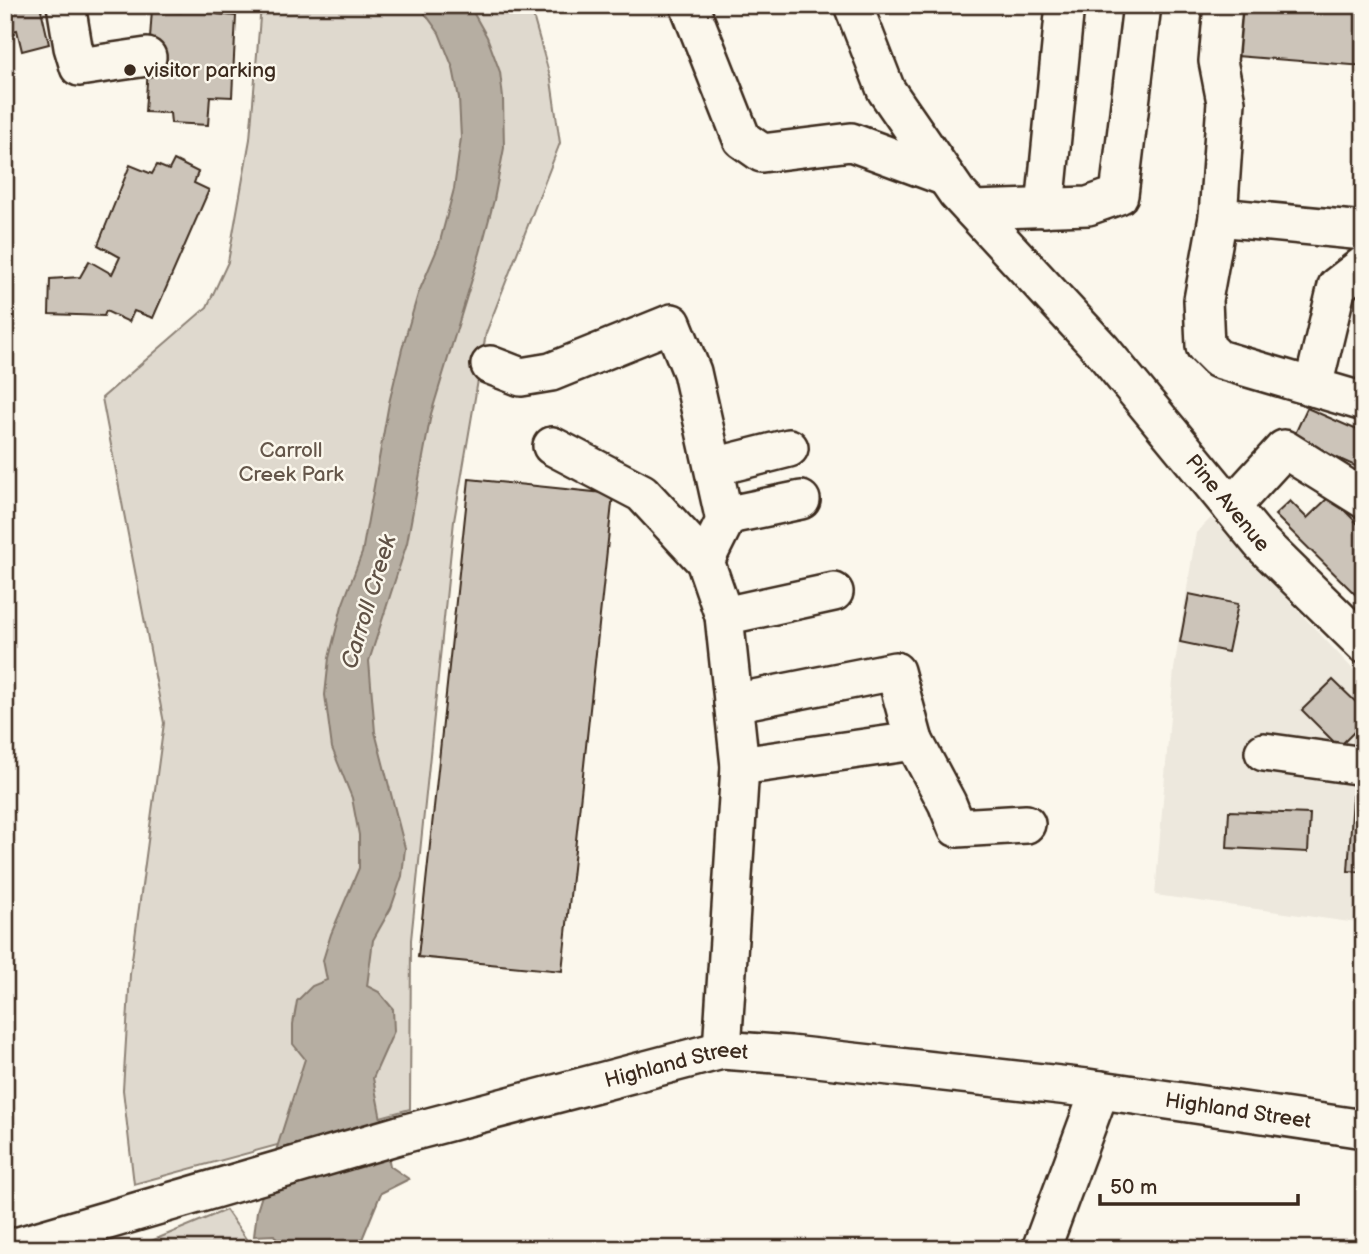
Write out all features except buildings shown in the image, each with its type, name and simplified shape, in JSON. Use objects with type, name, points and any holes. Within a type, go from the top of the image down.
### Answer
[{"type":"street","points":[[66,5],[79,67],[147,57]]},
{"type":"street","points":[[689,5],[742,139],[762,153],[851,142],[946,177]]},
{"type":"street","name":"Pine Avenue","points":[[853,5],[886,90],[957,193],[1102,350],[1261,543],[1364,645]]},
{"type":"street","points":[[1045,208],[1065,5]]},
{"type":"street","points":[[973,210],[1088,206],[1119,195],[1142,5]]},
{"type":"street","points":[[1223,5],[1218,61],[1226,102],[1218,217],[1203,300],[1205,346],[1218,359],[1364,402]]},
{"type":"street","points":[[1218,217],[1364,231]]},
{"type":"street","points":[[1313,387],[1337,286],[1364,265]]},
{"type":"street","points":[[490,365],[521,377],[551,372],[672,323],[692,372],[725,521],[705,561]]},
{"type":"street","points":[[552,446],[642,493],[705,561],[724,616],[740,766],[722,1050]]},
{"type":"street","points":[[713,467],[789,448]]},
{"type":"street","points":[[1231,507],[1284,449],[1364,499]]},
{"type":"street","points":[[724,516],[801,500]]},
{"type":"street","points":[[724,616],[834,592]]},
{"type":"street","points":[[733,703],[895,671],[914,741],[947,803],[957,828],[1026,824]]},
{"type":"street","points":[[740,766],[914,741]]},
{"type":"street","points":[[1264,752],[1364,766]]},
{"type":"street","name":"Highland Street","points":[[9,1249],[399,1135],[722,1050],[803,1056],[1100,1090],[1364,1129]]},
{"type":"street","points":[[1041,1249],[1100,1090]]},
{"type":"shaded area","points":[[1211,518],[1364,681],[1364,924],[1155,895],[1174,669],[1196,533]]},
{"type":"green space","name":"Carroll Creek Park","points":[[261,5],[530,5],[551,80],[560,143],[486,333],[454,521],[411,940],[410,1109],[134,1184],[123,1090],[130,974],[164,723],[102,398],[207,307],[228,262],[250,139]]},
{"type":"green space","points":[[226,1210],[253,1249],[132,1249]]},
{"type":"water","name":"Carroll Creek","points":[[419,5],[469,5],[487,37],[500,72],[504,148],[480,253],[431,414],[407,543],[369,661],[375,732],[405,848],[402,876],[391,908],[373,940],[367,986],[379,992],[393,1009],[394,1031],[373,1078],[390,1166],[409,1179],[381,1193],[358,1249],[282,1249],[274,1235],[254,1236],[257,1211],[305,1059],[293,1044],[297,1001],[312,986],[327,980],[323,960],[359,868],[359,835],[352,798],[332,748],[325,695],[329,658],[342,606],[362,553],[389,403],[418,294],[439,245],[454,189],[461,138],[459,98],[453,68],[439,33]]},
{"type":"place","name":"visitor parking","points":[[130,70]]}]
